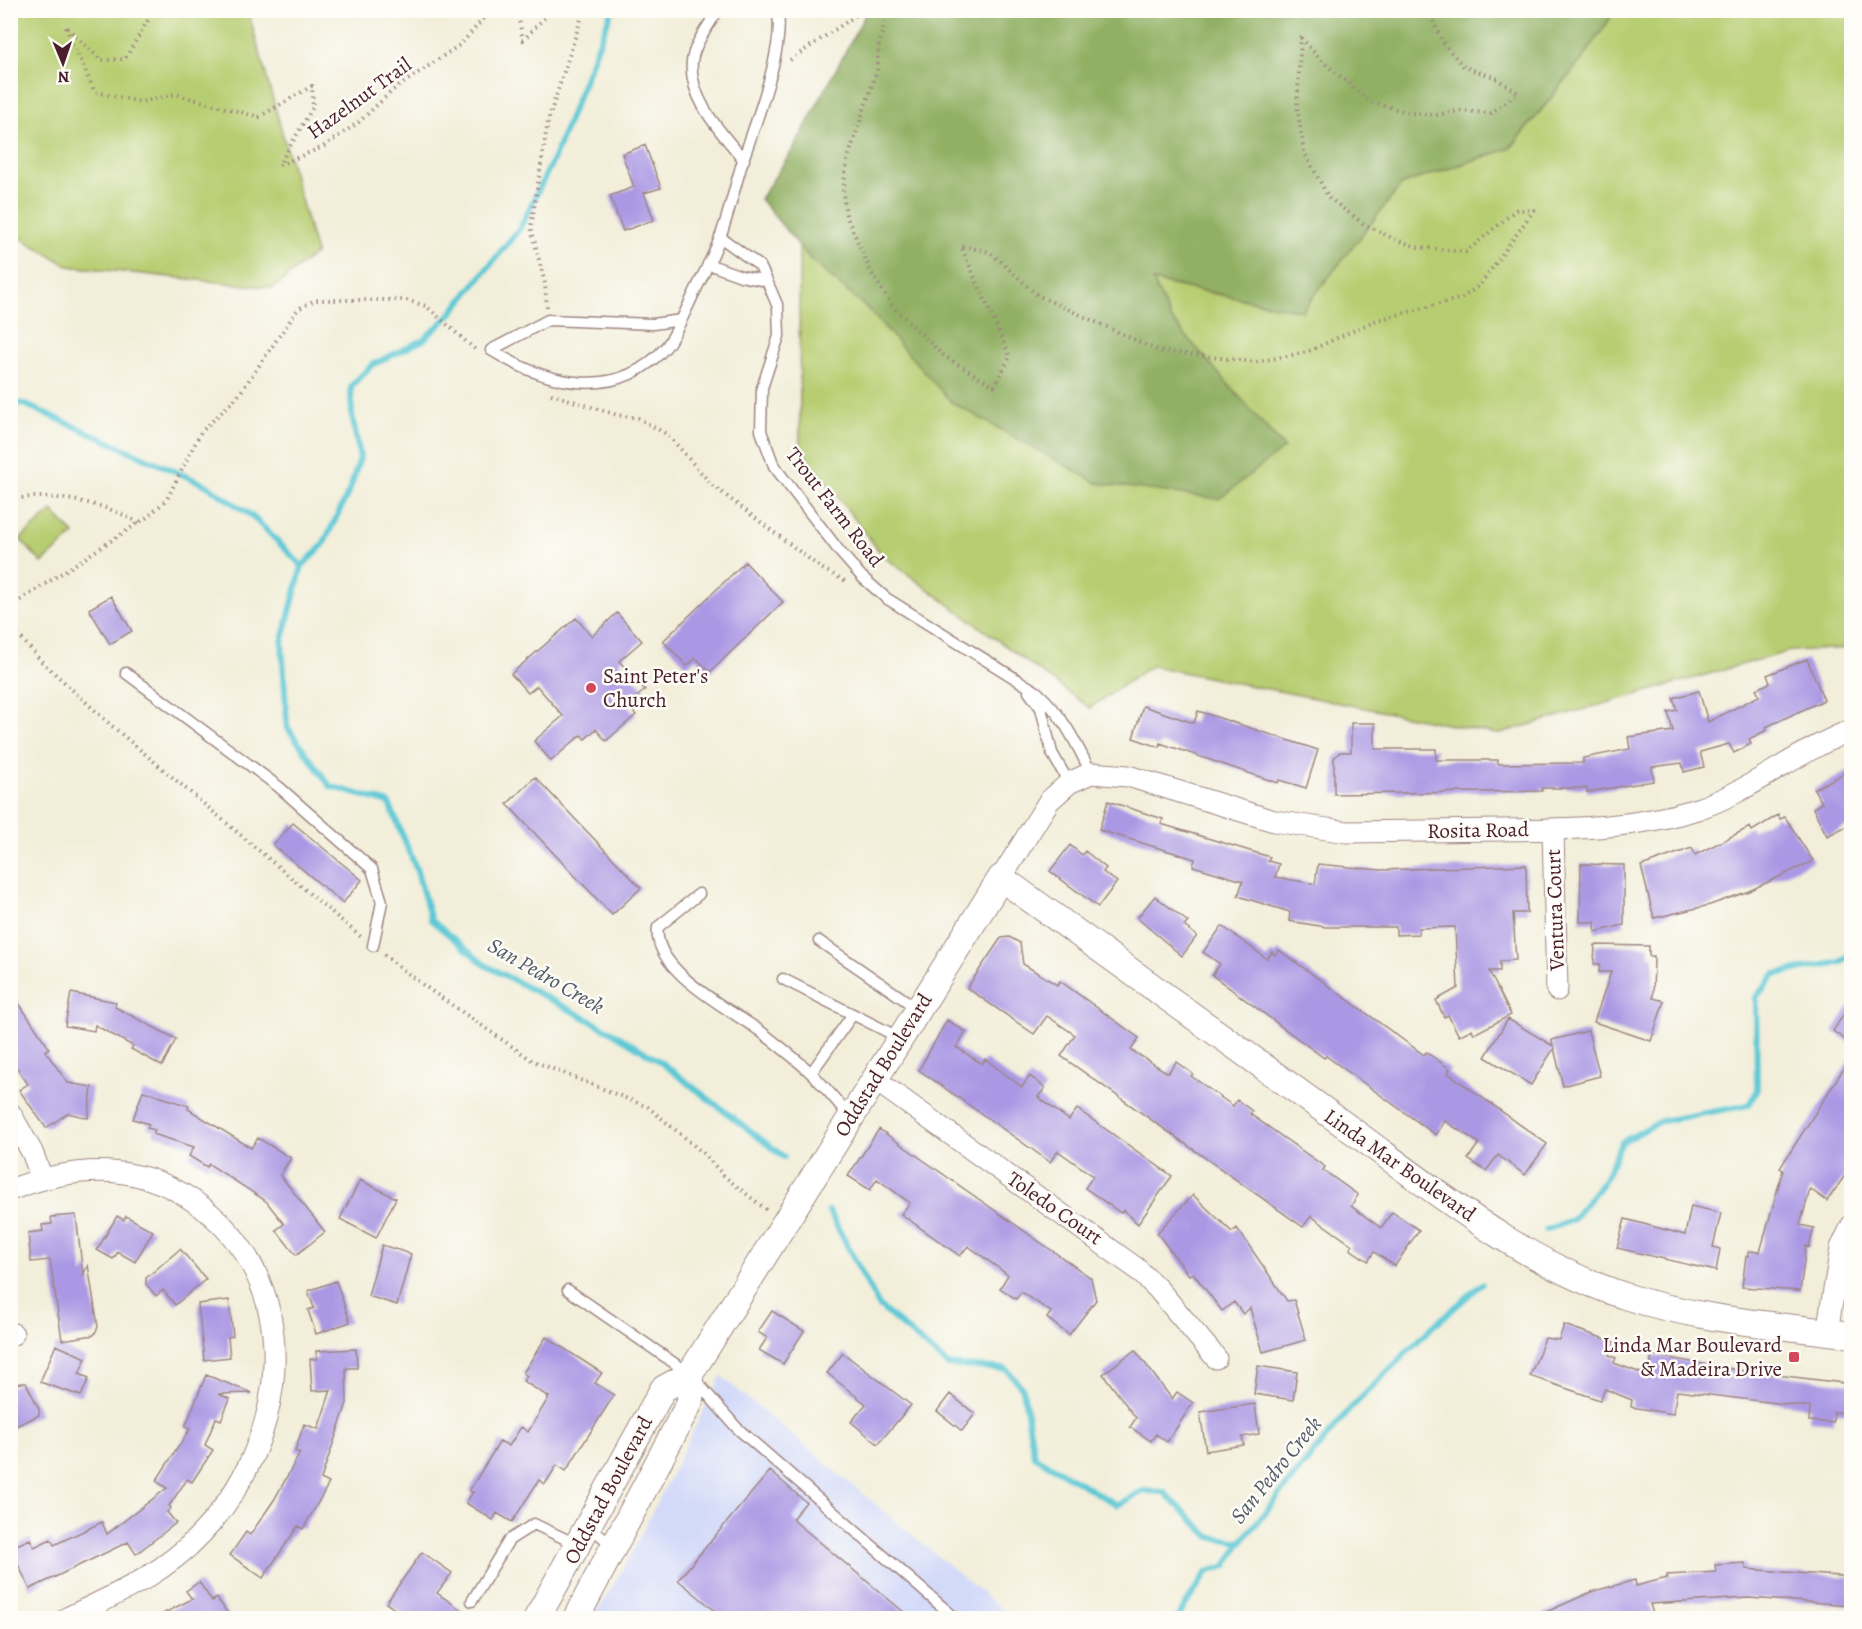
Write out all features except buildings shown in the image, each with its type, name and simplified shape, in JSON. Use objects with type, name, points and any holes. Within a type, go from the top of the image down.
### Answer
[{"type":"street","name":"Rosita Road","points":[[1091,773],[1128,776],[1274,821],[1309,828],[1347,832],[1553,830],[1625,825],[1698,808],[1734,793],[1832,738],[1851,730]]},
{"type":"street","name":"Oddstad Boulevard","points":[[537,1618],[663,1389],[690,1374],[1049,801],[1070,783],[1091,773]]},
{"type":"street","name":"Ventura Court","points":[[1553,830],[1557,990]]},
{"type":"street","name":"Linda Mar Boulevard","points":[[1000,878],[1456,1205],[1541,1260],[1584,1281],[1627,1297],[1675,1310],[1839,1334]]},
{"type":"street","name":"Toledo Court","points":[[874,1079],[1136,1268],[1158,1288],[1216,1358]]},
{"type":"street","points":[[10,1113],[32,1152],[42,1178]]},
{"type":"street","points":[[10,1190],[42,1178],[78,1170],[112,1170],[148,1178],[182,1193],[210,1212],[234,1235],[251,1260],[265,1290],[272,1322],[273,1388],[266,1419],[251,1458],[222,1509],[201,1534],[156,1572],[67,1618]]},
{"type":"street","points":[[1839,1334],[1841,1248],[1851,1225]]},
{"type":"street","name":"Oddstad Boulevard","points":[[576,1618],[690,1402],[690,1374]]},
{"type":"lane","points":[[718,10],[692,61],[696,87],[704,107],[744,160]]},
{"type":"lane","points":[[681,320],[653,324],[548,320],[491,350],[533,373],[558,381],[588,383],[620,378],[645,366],[666,347],[681,320],[720,237],[771,71],[777,39],[777,10]]},
{"type":"lane","name":"Trout Farm Road","points":[[720,237],[760,266],[777,307],[778,336],[762,388],[761,431],[774,466],[840,552],[876,590],[911,616],[1037,692],[1061,718],[1091,773]]},
{"type":"lane","points":[[708,264],[741,276],[767,280]]},
{"type":"lane","points":[[126,674],[279,787],[372,869],[382,902],[373,946]]},
{"type":"lane","name":"Trout Farm Road","points":[[1020,683],[1041,708],[1052,753],[1070,783]]},
{"type":"lane","points":[[699,894],[658,927],[657,935],[661,947],[693,986],[716,1004],[759,1030],[811,1073],[850,1117]]},
{"type":"lane","points":[[819,941],[918,1009]]},
{"type":"lane","points":[[783,979],[900,1038]]},
{"type":"lane","points":[[811,1073],[853,1014]]},
{"type":"lane","points":[[568,1290],[690,1374],[737,1428],[955,1618]]},
{"type":"lane","points":[[472,1601],[509,1540],[534,1524],[584,1536],[615,1547]]},
{"type":"path","name":"Hazelnut Trail","points":[[154,10],[125,59],[101,60],[64,26],[95,92],[141,102],[175,94],[259,117],[312,86],[313,107],[279,165],[323,147],[359,122],[393,90],[461,44],[491,10]]},
{"type":"path","points":[[517,10],[523,40],[552,10]]},
{"type":"path","points":[[548,320],[545,284],[531,227],[548,122],[584,10]]},
{"type":"path","points":[[771,71],[864,10]]},
{"type":"path","points":[[888,10],[879,45],[877,70],[847,161],[843,192],[846,215],[871,272],[893,307],[944,356],[994,386],[1010,357],[961,246],[990,252],[1037,295],[1159,351],[1256,362],[1307,352],[1374,321],[1462,298],[1480,285],[1534,210],[1516,210],[1466,252],[1418,247],[1364,224],[1329,198],[1304,152],[1297,105],[1302,38],[1323,62],[1371,102],[1410,113],[1436,116],[1458,111],[1491,113],[1518,93],[1494,77],[1464,67],[1442,42],[1429,10]]},
{"type":"path","points":[[10,607],[139,523],[167,499],[201,432],[238,396],[298,309],[315,300],[359,298],[406,300],[426,306],[483,356]]},
{"type":"path","points":[[547,393],[617,415],[639,418],[658,429],[668,435],[712,485],[821,568],[847,583],[876,590]]},
{"type":"path","points":[[10,500],[48,497],[101,507],[139,523]]},
{"type":"shaded area","points":[[721,1376],[1012,1618],[594,1618],[630,1556]]},
{"type":"green space","points":[[11,10],[248,11],[316,253],[274,288],[68,266],[11,232]]},
{"type":"green space","points":[[867,11],[1615,11],[1584,57],[1510,148],[1402,184],[1302,311],[1153,281],[1171,319],[1284,448],[1219,499],[1097,483],[951,402],[869,310],[811,260],[760,199],[794,148]]},
{"type":"green space","points":[[1615,11],[1851,11],[1851,648],[1790,651],[1497,734],[1151,666],[1090,708],[883,556],[800,448],[799,245],[811,260],[869,310],[1283,447],[1171,319],[1152,281],[1302,311],[1402,184],[1511,148],[1584,57]]},
{"type":"green space","points":[[52,511],[74,534],[42,563],[20,539]]},
{"type":"waterway","points":[[302,566],[323,545],[350,489],[360,458],[352,415],[351,386],[372,365],[423,340],[448,317],[520,228],[554,158],[612,10]]},
{"type":"waterway","points":[[10,403],[24,404],[206,485],[252,516],[302,566]]},
{"type":"waterway","name":"San Pedro Creek","points":[[302,566],[282,642],[287,727],[330,786],[389,803],[416,868],[431,920],[485,965],[610,1031],[658,1060],[784,1157]]},
{"type":"waterway","points":[[1546,1230],[1572,1220],[1604,1181],[1622,1142],[1661,1121],[1749,1105],[1757,1089],[1756,997],[1775,974],[1841,962],[1852,952]]},
{"type":"waterway","name":"San Pedro Creek","points":[[829,1211],[879,1306],[948,1365],[1006,1369],[1023,1389],[1034,1456],[1117,1505],[1143,1491],[1164,1492],[1210,1537],[1241,1542],[1348,1411],[1432,1327],[1482,1284]]},
{"type":"waterway","points":[[1177,1618],[1207,1572],[1226,1566],[1241,1542]]},
{"type":"place","name":"Saint Peter's Church","points":[[591,688]]},
{"type":"place","name":"Linda Mar Boulevard & Madeira Drive","points":[[1794,1357]]}]
